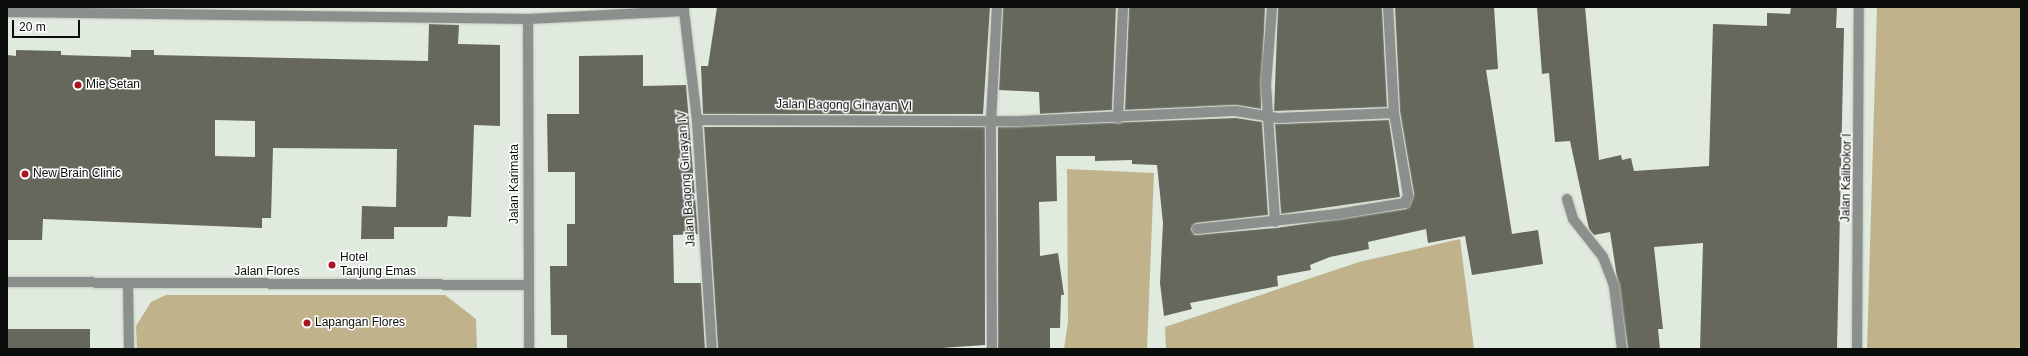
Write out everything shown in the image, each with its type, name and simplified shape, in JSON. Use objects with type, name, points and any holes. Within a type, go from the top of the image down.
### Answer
[{"type":"street","points":[[992,349],[991,121],[997,7]]},
{"type":"street","points":[[1118,118],[1123,7]]},
{"type":"street","points":[[1272,7],[1267,117],[1275,222]]},
{"type":"street","points":[[1197,229],[1275,222],[1405,203],[1408,195],[1394,113],[1388,7]]},
{"type":"street","name":"Jalan Kalibokor I","points":[[1857,349],[1859,7]]},
{"type":"street","points":[[7,12],[528,19],[684,9]]},
{"type":"street","name":"Jalan Bagong Ginayan IV","points":[[684,9],[697,120],[712,349]]},
{"type":"street","name":"Jalan Karimata","points":[[528,19],[528,349]]},
{"type":"street","name":"Jalan Bagong Ginayan VI","points":[[697,120],[991,121],[1118,118],[1236,111],[1267,117],[1394,113]]},
{"type":"street","points":[[1567,199],[1573,219],[1603,257],[1614,286],[1622,349]]},
{"type":"street","name":"Jalan Flores","points":[[7,282],[128,285],[528,285]]},
{"type":"street","points":[[128,285],[129,349]]},
{"type":"shaded area","points":[[1877,7],[2021,7],[2021,349],[1867,349]]},
{"type":"shaded area","points":[[1067,169],[1154,173],[1147,349],[1064,349],[1068,321]]},
{"type":"shaded area","points":[[1460,239],[1474,349],[1166,349],[1165,327],[1359,262]]},
{"type":"shaded area","name":"Lapangan Flores","points":[[166,295],[445,295],[476,319],[477,349],[137,349],[136,326],[151,302]]},
{"type":"building","points":[[717,7],[990,7],[983,114],[703,114],[701,66],[708,66]]},
{"type":"building","points":[[1003,7],[1116,7],[1112,110],[1040,114],[1039,92],[999,90]]},
{"type":"building","points":[[1129,7],[1265,7],[1261,109],[1236,105],[1125,110]]},
{"type":"building","points":[[1278,7],[1382,7],[1387,107],[1274,111]]},
{"type":"building","points":[[1395,7],[1494,7],[1498,69],[1486,70],[1512,234],[1538,230],[1543,264],[1472,275],[1465,236],[1428,243],[1426,229],[1368,242],[1369,249],[1330,257],[1310,265],[1311,270],[1277,276],[1278,286],[1190,303],[1192,309],[1164,316],[1160,283],[1163,223],[1157,165],[1132,164],[1132,160],[1095,161],[1095,156],[1056,156],[1057,201],[1039,202],[1040,256],[1058,253],[1064,295],[1061,295],[1060,328],[1050,328],[1050,349],[998,349],[998,127],[1236,118],[1262,122],[1268,215],[1196,223],[1191,229],[1195,235],[1276,228],[1406,209],[1414,194],[1400,112]]},
{"type":"building","points":[[1537,7],[1585,7],[1599,160],[1621,155],[1622,160],[1631,158],[1634,171],[1709,166],[1713,24],[1767,26],[1767,13],[1790,14],[1791,7],[1837,7],[1836,28],[1844,28],[1837,349],[1700,349],[1703,243],[1654,247],[1663,329],[1658,329],[1660,349],[1628,349],[1610,232],[1594,235],[1589,229],[1570,141],[1555,142],[1549,73],[1542,74]]},
{"type":"building","points":[[429,24],[459,25],[458,44],[500,45],[500,126],[474,125],[471,217],[448,216],[447,227],[394,227],[394,239],[361,239],[362,206],[396,207],[397,149],[273,148],[271,218],[262,218],[262,228],[43,219],[42,240],[7,240],[7,55],[16,56],[16,50],[61,51],[61,55],[131,57],[131,50],[154,50],[154,55],[428,61]],"holes":[[[215,120],[255,121],[255,157],[215,156]]]},
{"type":"building","points":[[643,55],[643,86],[686,85],[698,234],[673,235],[674,283],[701,283],[705,349],[567,349],[567,335],[551,335],[550,266],[567,266],[567,224],[575,224],[575,172],[548,172],[547,114],[579,114],[579,56]]},
{"type":"building","points":[[1389,120],[1400,197],[1281,214],[1275,124]]},
{"type":"building","points":[[704,127],[985,127],[985,345],[927,349],[718,349]]},
{"type":"building","points":[[7,329],[90,329],[90,349],[7,349]]},
{"type":"place","name":"Mie Setan","points":[[78,85]]},
{"type":"place","name":"New Brain Clinic","points":[[25,174]]},
{"type":"place","name":"Hotel Tanjung Emas","points":[[332,265]]},
{"type":"place","name":"Lapangan Flores","points":[[307,323]]}]
